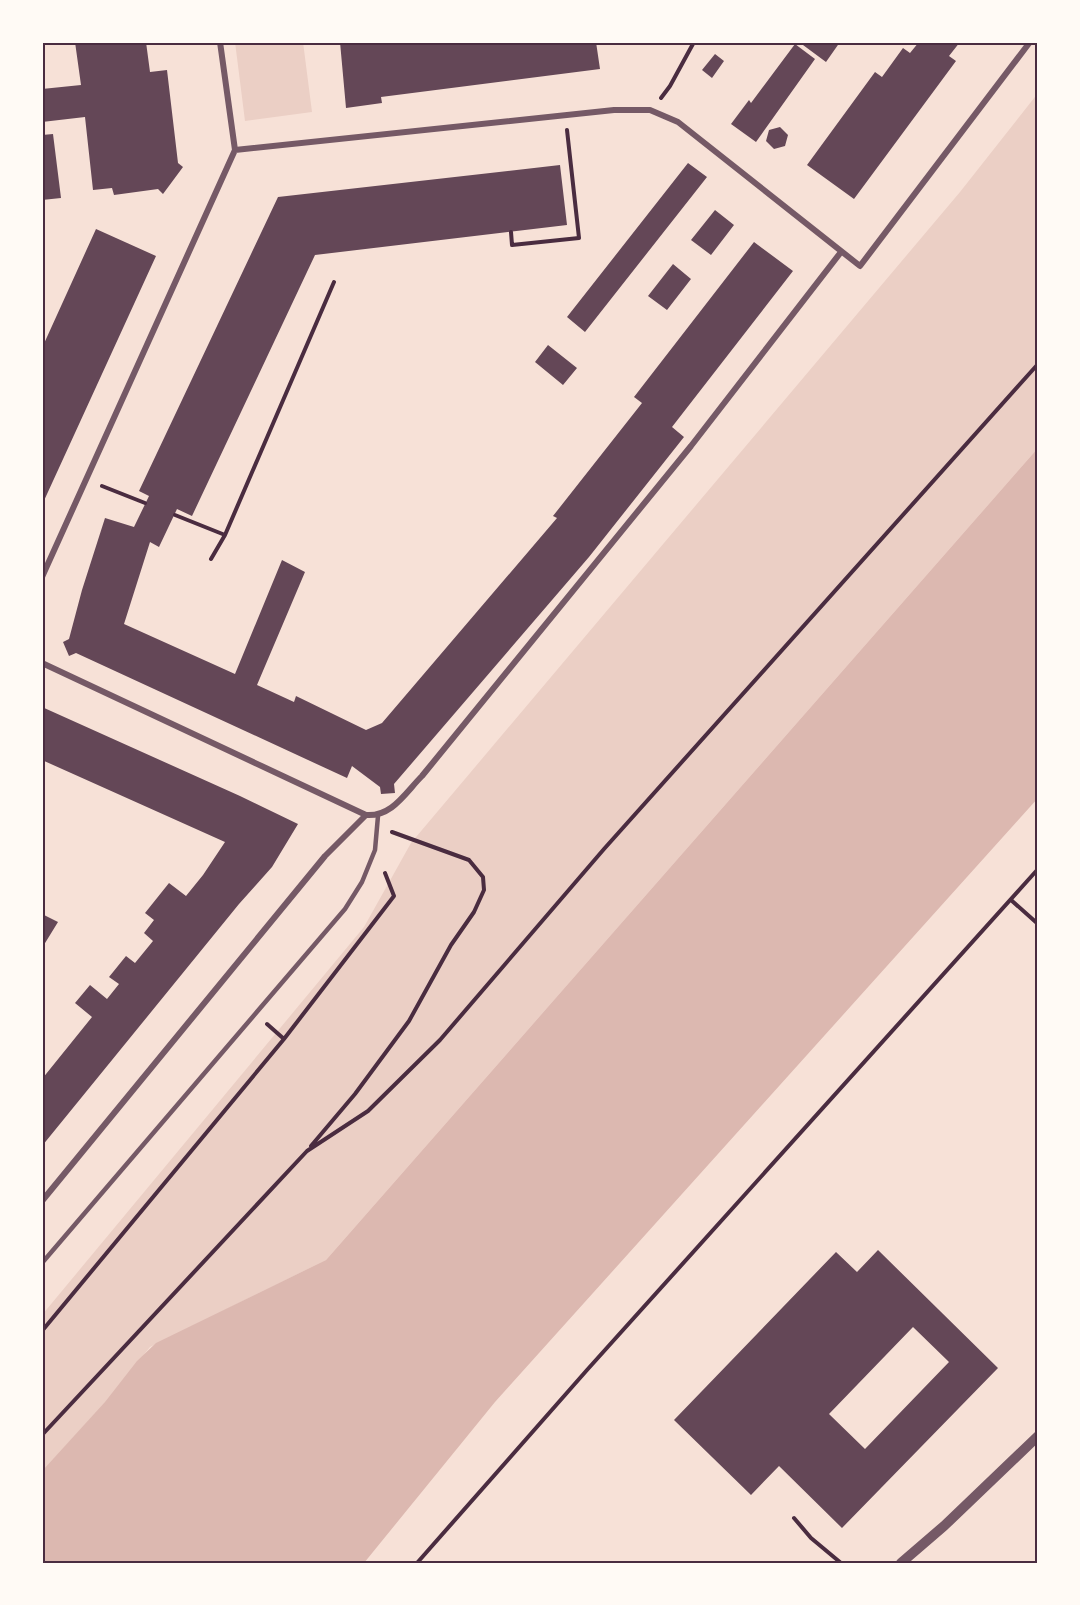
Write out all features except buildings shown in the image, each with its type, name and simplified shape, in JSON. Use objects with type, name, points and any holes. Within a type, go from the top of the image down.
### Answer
[{"type":"street","points":[[42,577],[235,150],[220,42]]},
{"type":"street","points":[[235,150],[614,110],[650,110],[678,122],[860,266],[1030,42]]},
{"type":"street","points":[[42,663],[366,815],[378,816],[390,810],[422,776],[695,441],[841,252]]},
{"type":"street","points":[[42,1201],[326,856],[366,815]]},
{"type":"street","points":[[901,1563],[944,1526],[1038,1436]]},
{"type":"lane","points":[[42,1263],[345,909],[362,882],[375,850],[378,816]]},
{"type":"path","points":[[650,110],[670,86],[694,42]]},
{"type":"path","points":[[511,232],[512,245],[579,238],[565,115]]},
{"type":"path","points":[[211,559],[225,535],[334,282]]},
{"type":"path","points":[[308,1150],[368,1111],[440,1040],[604,849],[1038,364]]},
{"type":"path","points":[[87,480],[145,503]]},
{"type":"path","points":[[174,515],[225,535]]},
{"type":"path","points":[[43,1432],[308,1150],[355,1094],[409,1021],[451,945],[474,912],[484,890],[483,877],[469,860],[377,826]]},
{"type":"path","points":[[42,1331],[284,1039],[394,896],[375,850]]},
{"type":"path","points":[[417,1563],[587,1370],[1038,869]]},
{"type":"path","points":[[1011,900],[1038,924]]},
{"type":"path","points":[[794,1518],[811,1538],[841,1563]]},
{"type":"shaded area","points":[[235,42],[303,42],[312,112],[245,121]]},
{"type":"shaded area","points":[[1038,93],[1038,448],[326,1260],[150,1347],[105,1403],[42,1471],[42,1315],[364,927],[411,843],[960,192]]},
{"type":"shaded area","points":[[1038,448],[1038,798],[495,1402],[364,1563],[42,1563],[42,1471],[105,1402],[137,1361],[156,1343],[326,1260]]}]
